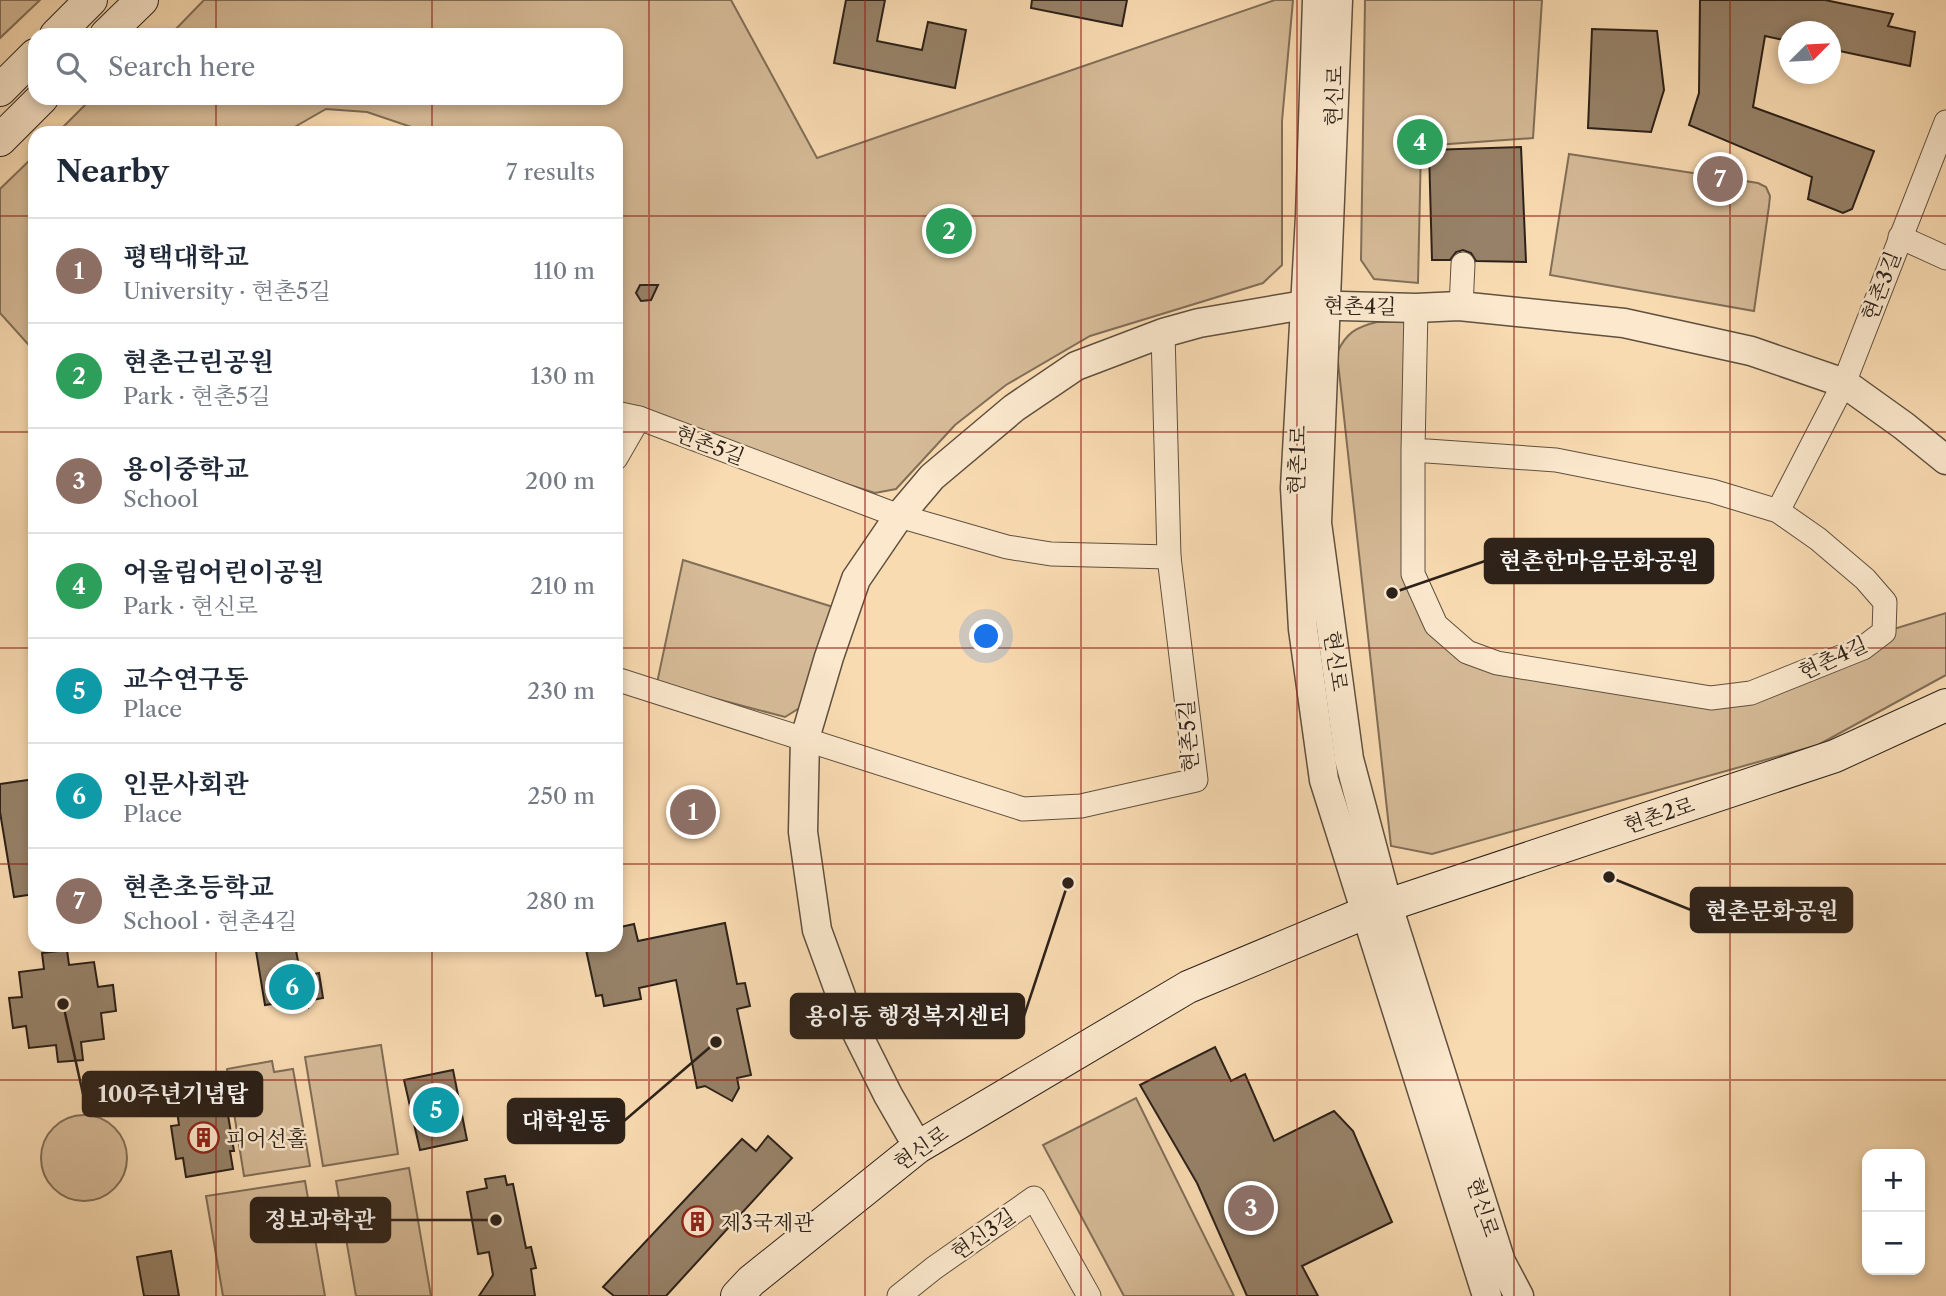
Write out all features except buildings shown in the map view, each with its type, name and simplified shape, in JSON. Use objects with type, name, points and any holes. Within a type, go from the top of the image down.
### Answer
[{"type":"main road","points":[[62,28],[91,0]]},
{"type":"main road","points":[[113,28],[142,0]]},
{"type":"main road","points":[[0,90],[28,62]]},
{"type":"main road","points":[[0,140],[35,105]]},
{"type":"main road","name":"현촌2로","points":[[1377,909],[1835,756],[1946,705]]},
{"type":"main road","name":"현신로","points":[[737,1296],[751,1281],[918,1147],[1188,987],[1377,909]]},
{"type":"street","name":"현촌1로","points":[[1317,0],[1316,305],[1295,488],[1303,629],[1324,780],[1377,909]]},
{"type":"street","name":"현신로","points":[[1316,305],[1338,0]]},
{"type":"street","points":[[1900,237],[1946,122]]},
{"type":"street","name":"현촌3길","points":[[1778,511],[1844,383],[1900,237],[1946,258]]},
{"type":"street","points":[[1461,307],[1462,264]]},
{"type":"street","name":"현촌4길","points":[[1316,305],[1461,307],[1624,323],[1751,351],[1844,383],[1946,460]]},
{"type":"street","points":[[918,1147],[888,1095],[848,1015],[817,930],[803,832],[805,738],[856,579],[899,516],[932,477],[1014,408],[1076,366],[1163,333],[1199,323],[1316,305]]},
{"type":"street","name":"현촌4길","points":[[1413,450],[1556,460],[1712,491],[1778,511],[1818,539],[1865,579],[1885,602],[1884,632],[1863,648],[1751,693],[1711,698],[1497,663],[1467,652],[1436,625],[1413,573],[1413,450],[1416,308]]},
{"type":"street","name":"현촌5길","points":[[623,681],[1023,809],[1081,806],[1196,780],[1169,557],[1163,333]]},
{"type":"street","name":"현촌5길","points":[[623,415],[639,418],[899,516],[1018,549],[1051,554],[1169,557]]},
{"type":"street","points":[[623,446],[639,418]]},
{"type":"street","name":"현신로","points":[[1377,909],[1487,1296]]},
{"type":"street","name":"현신로","points":[[1377,909],[1501,1262],[1518,1296]]},
{"type":"street","name":"현신3길","points":[[899,1296],[933,1268],[1034,1198],[1089,1296]]},
{"type":"shaded area","points":[[0,0],[40,0],[0,38]]},
{"type":"shaded area","points":[[204,0],[731,0],[817,158],[1275,0],[1293,0],[1282,121],[1282,265],[1263,283],[1090,336],[1006,385],[955,425],[896,489],[875,493],[623,413],[623,126],[408,126],[367,112],[326,109],[296,126],[64,126],[85,105],[623,105],[623,28],[177,28]]},
{"type":"shaded area","points":[[1365,0],[1542,0],[1533,138],[1421,146],[1418,283],[1374,279],[1361,260]]},
{"type":"shaded area","points":[[1569,154],[1758,183],[1766,187],[1770,196],[1754,311],[1550,275]]},
{"type":"shaded area","points":[[28,162],[28,344],[0,313],[0,189]]},
{"type":"shaded area","points":[[1377,322],[1405,322],[1413,573],[1465,649],[1711,698],[1884,632],[1946,613],[1946,675],[1818,745],[1432,854],[1391,846],[1337,353],[1352,332]]},
{"type":"shaded area","points":[[683,560],[833,607],[801,707],[785,717],[657,683]]},
{"type":"shaded area","points":[[381,1045],[398,1154],[323,1166],[305,1057]]},
{"type":"shaded area","points":[[272,1061],[274,1072],[293,1069],[310,1166],[244,1176],[227,1069]]},
{"type":"shaded area","points":[[1136,1098],[1234,1296],[1124,1296],[1043,1145]]},
{"type":"shaded area","points":[[84,1115],[108,1122],[120,1134],[127,1158],[120,1182],[108,1194],[84,1201],[60,1194],[48,1182],[41,1158],[48,1134],[60,1122]]},
{"type":"shaded area","points":[[409,1168],[431,1296],[356,1296],[336,1181]]},
{"type":"shaded area","points":[[305,1181],[325,1296],[223,1296],[206,1196]]},
{"type":"place","name":"어울림어린이공원","points":[[1420,142]]},
{"type":"place","name":"현촌초등학교","points":[[1720,179]]},
{"type":"place","name":"현촌근린공원","points":[[949,231]]},
{"type":"place","name":"현촌한마음문화공원","points":[[1392,593]]},
{"type":"place","name":"평택대학교","points":[[693,812]]},
{"type":"place","name":"현촌문화공원","points":[[1609,877]]},
{"type":"place","name":"용이동 행정복지센터","points":[[1068,883]]},
{"type":"place","name":"인문사회관","points":[[292,987]]},
{"type":"place","name":"100주년기념탑","points":[[63,1004]]},
{"type":"place","name":"대학원동","points":[[716,1042]]},
{"type":"place","name":"교수연구동","points":[[436,1110]]},
{"type":"place","name":"피어선홀","points":[[203,1138]]},
{"type":"place","name":"용이중학교","points":[[1251,1208]]},
{"type":"place","name":"정보과학관","points":[[496,1220]]},
{"type":"place","name":"제3국제관","points":[[698,1222]]}]
